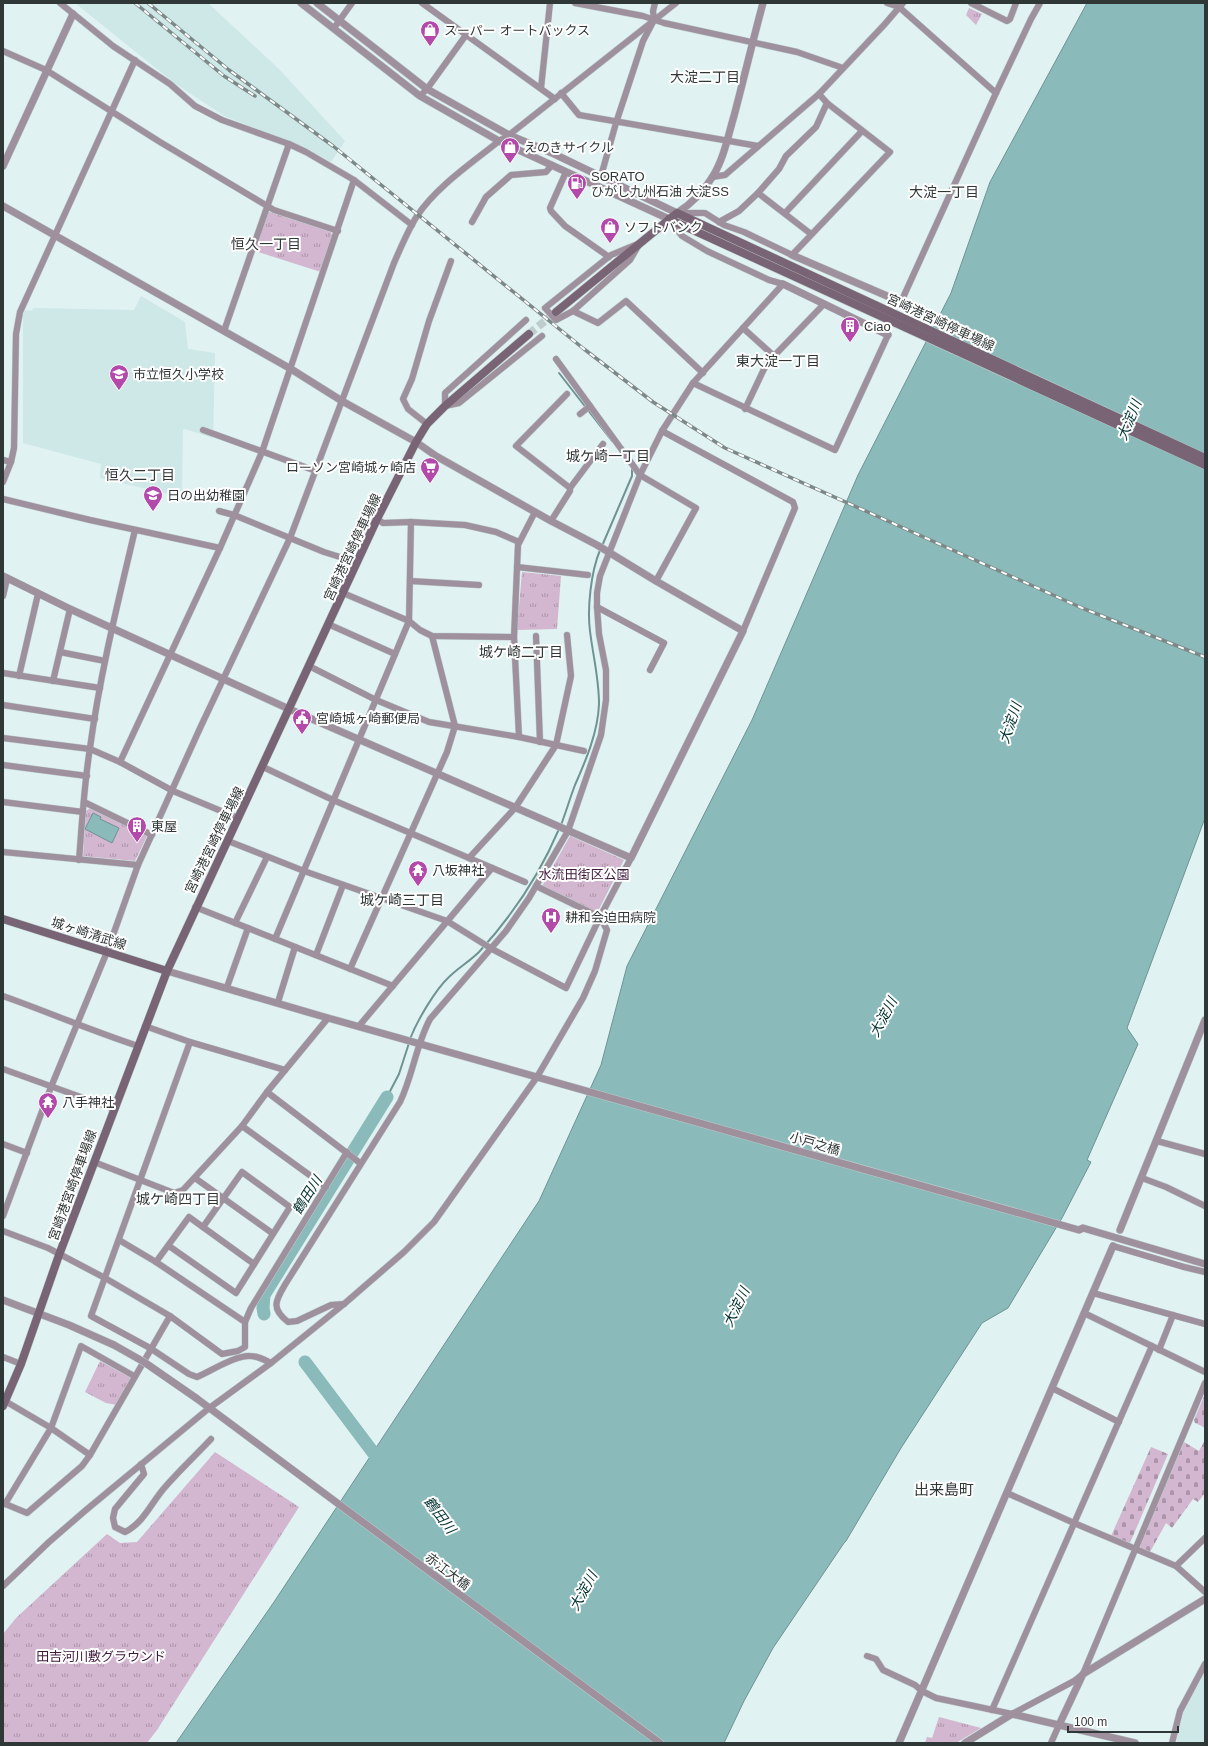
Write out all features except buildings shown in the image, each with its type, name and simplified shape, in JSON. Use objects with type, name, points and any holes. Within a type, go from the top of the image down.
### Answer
[{"type":"main road","points":[[556,312],[677,213]]},
{"type":"main road","name":"宮崎港宮崎停車場線","points":[[677,213],[1205,465]]},
{"type":"main road","name":"宮崎港宮崎停車場線","points":[[669,219],[1205,458]]},
{"type":"main road","name":"宮崎港宮崎停車場線","points":[[4,1404],[21,1364],[59,1255],[167,971],[195,907],[263,767],[377,519],[416,442],[428,424],[445,406],[529,334]]},
{"type":"main road","name":"城ヶ崎清武線","points":[[3,919],[167,971]]},
{"type":"street","points":[[60,3],[113,46],[170,84],[195,106],[222,120],[289,144],[354,180],[412,225]]},
{"type":"street","points":[[301,3],[420,96],[499,141],[669,219],[682,236],[707,251],[769,280],[783,284],[888,335],[835,450],[693,383]]},
{"type":"street","points":[[317,3],[427,89],[509,135],[601,176],[677,213],[705,213],[719,222],[901,302],[996,93],[1040,3]]},
{"type":"street","points":[[334,28],[352,3]]},
{"type":"street","points":[[422,3],[555,98]]},
{"type":"street","points":[[541,88],[550,3]]},
{"type":"street","points":[[576,3],[643,16],[654,20],[752,43],[797,52],[843,68]]},
{"type":"street","points":[[601,176],[616,123],[643,41],[654,20],[653,11],[655,3]]},
{"type":"street","points":[[3,1216],[51,1086],[79,1023],[107,952],[138,865],[173,791],[201,726],[290,538],[394,263],[412,225],[433,196],[499,141],[509,135],[676,3]]},
{"type":"street","points":[[677,213],[689,205],[712,177],[719,164],[727,140],[763,3]]},
{"type":"street","points":[[887,3],[901,5],[996,93]]},
{"type":"street","points":[[971,3],[1007,21],[1010,18],[1016,3]]},
{"type":"street","points":[[712,177],[725,175],[819,94],[901,5]]},
{"type":"street","points":[[3,166],[73,14]]},
{"type":"street","points":[[420,96],[427,89],[466,35]]},
{"type":"street","points":[[3,51],[46,70],[160,142],[274,210],[338,231]]},
{"type":"street","points":[[3,482],[11,462],[14,448],[16,334],[20,312],[135,60]]},
{"type":"street","points":[[561,93],[579,115],[616,123],[758,146]]},
{"type":"street","points":[[792,255],[890,152],[827,103],[819,94]]},
{"type":"street","points":[[719,222],[739,211],[758,193],[779,169],[786,156],[816,127],[827,103]]},
{"type":"street","points":[[785,213],[862,131]]},
{"type":"street","points":[[224,331],[289,144]]},
{"type":"street","points":[[472,222],[486,197],[511,175],[546,172],[552,165]]},
{"type":"street","points":[[566,172],[550,211],[566,226],[609,257]]},
{"type":"street","points":[[120,762],[220,548],[262,452],[354,180]]},
{"type":"street","points":[[758,193],[811,234]]},
{"type":"street","points":[[3,206],[291,369],[342,401],[416,442],[436,456],[551,521],[596,544],[656,581],[743,631]]},
{"type":"street","points":[[640,243],[630,260],[573,311],[556,320],[545,308],[609,257],[640,243]]},
{"type":"street","points":[[428,424],[408,409],[403,399],[412,379],[429,322],[451,261]]},
{"type":"street","points":[[344,1304],[331,1305],[298,1321],[288,1322],[278,1311],[276,1301],[360,1163],[400,1102],[410,1077],[425,1028],[438,1008],[506,931],[536,886],[568,831],[601,735],[606,700],[606,670],[599,634],[597,593],[600,576],[609,553],[640,475],[662,431],[693,383],[783,284]]},
{"type":"street","points":[[573,311],[598,323],[626,301],[703,373]]},
{"type":"street","points":[[745,408],[764,369],[774,356],[824,304]]},
{"type":"street","points":[[526,320],[445,393],[445,406],[459,403],[542,336]]},
{"type":"street","points":[[743,328],[774,356]]},
{"type":"street","points":[[556,359],[640,475],[696,508],[656,581]]},
{"type":"street","points":[[567,394],[516,446],[570,488]]},
{"type":"street","points":[[580,414],[590,406]]},
{"type":"street","points":[[203,430],[316,471]]},
{"type":"street","points":[[228,841],[304,871],[447,921],[492,948],[566,988],[743,631],[795,508],[793,502],[662,431]]},
{"type":"street","points":[[551,521],[570,491],[570,488],[603,444]]},
{"type":"street","points":[[3,460],[11,462]]},
{"type":"street","points":[[3,499],[220,548]]},
{"type":"street","points":[[219,510],[324,552],[356,562]]},
{"type":"street","points":[[519,737],[514,637],[517,567],[519,542],[535,512]]},
{"type":"street","points":[[377,519],[383,522],[465,525],[496,532],[519,542]]},
{"type":"street","points":[[275,939],[409,621],[411,522]]},
{"type":"street","points":[[79,860],[90,748],[100,688],[112,627],[135,530]]},
{"type":"street","points":[[517,567],[588,575]]},
{"type":"street","points":[[3,596],[5,578],[289,710],[631,858]]},
{"type":"street","points":[[410,581],[479,585]]},
{"type":"street","points":[[343,593],[409,621],[420,630],[432,636],[514,637]]},
{"type":"street","points":[[19,676],[38,594]]},
{"type":"street","points":[[598,607],[664,643],[650,670]]},
{"type":"street","points":[[53,681],[70,609]]},
{"type":"street","points":[[328,624],[396,654]]},
{"type":"street","points":[[469,858],[515,808],[556,745],[571,676],[567,635]]},
{"type":"street","points":[[350,969],[447,752],[455,726],[432,636]]},
{"type":"street","points":[[536,636],[540,742]]},
{"type":"street","points":[[60,652],[105,661]]},
{"type":"street","points":[[309,666],[376,700],[429,722],[519,737],[584,751]]},
{"type":"street","points":[[3,673],[100,688]]},
{"type":"street","points":[[3,705],[95,719]]},
{"type":"street","points":[[3,738],[90,748],[120,762],[173,791],[238,818]]},
{"type":"street","points":[[3,764],[87,776]]},
{"type":"street","points":[[263,767],[410,834],[524,882]]},
{"type":"street","points":[[3,802],[83,812]]},
{"type":"street","points":[[84,802],[152,834]]},
{"type":"street","points":[[3,852],[138,865]]},
{"type":"street","points":[[235,923],[267,857]]},
{"type":"street","points":[[359,1026],[492,868]]},
{"type":"street","points":[[316,955],[343,885]]},
{"type":"street","points":[[3,1586],[49,1542],[141,1464],[208,1409],[271,1363],[344,1304],[404,1252],[434,1222],[540,1078],[592,979],[607,930],[600,917],[536,886]]},
{"type":"street","points":[[195,907],[393,986]]},
{"type":"street","points":[[227,987],[248,928]]},
{"type":"street","points":[[278,1002],[295,947]]},
{"type":"street","name":"小戸之橋","points":[[167,971],[540,1078],[1079,1230],[1083,1228],[1205,1264]]},
{"type":"street","points":[[3,996],[79,1023],[91,1030],[138,1046]]},
{"type":"street","points":[[94,1162],[174,1193],[183,1190],[242,1126],[267,1092],[328,1018]]},
{"type":"street","points":[[1120,1230],[1205,1022]]},
{"type":"street","points":[[145,1026],[190,1042],[285,1070]]},
{"type":"street","points":[[190,1042],[91,1316],[150,1348],[189,1374],[198,1377],[242,1357],[260,1357],[271,1363]]},
{"type":"street","points":[[3,1069],[114,1109]]},
{"type":"street","points":[[267,1092],[360,1163]]},
{"type":"street","points":[[242,1126],[326,1187]]},
{"type":"street","points":[[1156,1141],[1205,1154]]},
{"type":"street","points":[[3,1144],[27,1153]]},
{"type":"street","points":[[3,1231],[48,1248],[105,1278],[170,1316],[222,1354],[238,1351],[245,1347],[245,1322],[250,1308],[347,1152]]},
{"type":"street","points":[[169,1246],[236,1293],[272,1233],[290,1207],[242,1172],[204,1227]]},
{"type":"street","points":[[195,1178],[272,1233]]},
{"type":"street","points":[[1142,1178],[1166,1187],[1205,1206]]},
{"type":"street","points":[[156,1262],[189,1217],[254,1264]]},
{"type":"street","points":[[119,1240],[156,1262],[245,1322]]},
{"type":"street","points":[[899,1743],[1113,1246],[1205,1272]]},
{"type":"street","points":[[1093,1293],[1205,1324]]},
{"type":"street","name":"赤江大橋","points":[[3,1300],[114,1345],[144,1362],[196,1398],[208,1409],[660,1743]]},
{"type":"street","points":[[1084,1313],[1205,1372]]},
{"type":"street","points":[[1159,1350],[1173,1315]]},
{"type":"street","points":[[134,1376],[81,1346],[51,1428],[4,1504],[27,1513],[82,1466],[90,1455],[150,1348],[170,1316]]},
{"type":"street","points":[[992,1710],[1152,1346]]},
{"type":"street","points":[[3,1357],[21,1364]]},
{"type":"street","points":[[1051,1743],[1083,1674],[1205,1383]]},
{"type":"street","points":[[1052,1388],[1119,1422]]},
{"type":"street","points":[[4,1404],[51,1428],[90,1455]]},
{"type":"street","points":[[141,1464],[144,1474],[115,1509],[113,1518],[115,1527],[125,1532],[139,1522],[164,1487],[211,1439]]},
{"type":"street","points":[[1007,1493],[1135,1550],[1176,1566],[1205,1592]]},
{"type":"street","points":[[1176,1566],[1205,1538]]},
{"type":"street","points":[[965,1743],[1012,1714],[1074,1681],[1205,1599]]},
{"type":"street","points":[[867,1656],[876,1659],[883,1670],[915,1685],[922,1691],[936,1698],[1135,1743]]},
{"type":"street","points":[[1172,1743],[1180,1711],[1205,1664]]},
{"type":"shaded area","points":[[75,3],[208,3],[280,70],[345,141],[331,162],[306,148],[224,116],[173,82]]},
{"type":"shaded area","name":"市立恒久小学校","points":[[141,296],[185,322],[188,349],[215,353],[213,438],[185,429],[183,430],[182,497],[100,478],[101,464],[23,443],[23,316],[25,310],[32,311],[33,308],[134,310]]},
{"type":"shaded area","points":[[1205,1671],[1205,1743],[1176,1743],[1183,1713]]},
{"type":"green space","points":[[969,8],[982,14],[976,25],[966,15]]},
{"type":"green space","points":[[270,212],[331,232],[332,236],[321,272],[255,251],[267,213]]},
{"type":"green space","points":[[522,572],[561,576],[557,629],[517,630]]},
{"type":"green space","points":[[90,808],[147,836],[135,861],[83,856],[86,811]]},
{"type":"green space","name":"水流田街区公園","points":[[570,836],[624,860],[597,913],[542,886]]},
{"type":"green space","points":[[100,1361],[131,1378],[117,1405],[106,1403],[85,1392]]},
{"type":"green space","points":[[1205,1394],[1204,1427],[1195,1423],[1194,1420]]},
{"type":"green space","points":[[1205,1440],[1205,1493],[1198,1502],[1193,1499],[1172,1528],[1166,1523],[1150,1552],[1141,1549],[1140,1545],[1184,1442],[1199,1451]]},
{"type":"green space","points":[[1151,1447],[1168,1454],[1130,1543],[1111,1536]]},
{"type":"green space","name":"田吉河川敷グラウンド","points":[[215,1452],[299,1507],[157,1730],[147,1743],[3,1743],[3,1634],[16,1618],[107,1534],[120,1543],[137,1542]]},
{"type":"green space","points":[[939,1717],[981,1728],[956,1743],[925,1743],[927,1737],[932,1738]]},
{"type":"water","name":"大淀川","points":[[1087,3],[1205,3],[1205,818],[1127,1028],[1138,1044],[1087,1160],[1091,1162],[1062,1218],[1008,1308],[982,1323],[901,1448],[846,1541],[773,1648],[744,1701],[724,1743],[176,1743],[274,1602],[539,1201],[601,1065],[627,966],[752,720],[858,475],[951,293],[990,182]]},
{"type":"water","points":[[93,813],[101,817],[100,819],[119,828],[112,843],[85,829]]},
{"type":"waterway","points":[[559,373],[612,441]]},
{"type":"waterway","points":[[602,546],[632,476],[632,469]]},
{"type":"waterway","points":[[561,825],[591,746],[598,714],[598,685],[590,631],[589,612],[590,590],[594,569],[600,550]]},
{"type":"waterway","points":[[410,1039],[422,1015],[438,990],[453,974],[479,952],[514,909],[534,878],[559,829]]},
{"type":"waterway","points":[[387,1097],[399,1074],[409,1043]]},
{"type":"waterway","name":"鶴田川","points":[[264,1314],[264,1295],[387,1097]]},
{"type":"waterway","name":"鶴田川","points":[[305,1362],[384,1467]]},
{"type":"tunnel","points":[[529,334],[556,312]]},
{"type":"railway","points":[[135,3],[224,76],[255,96]]},
{"type":"railway","points":[[148,3],[229,70],[333,146],[584,349],[653,402],[725,448],[1082,608],[1205,657]]},
{"type":"place","name":"スーパー オートバックス","points":[[430,47]]},
{"type":"place","name":"えのきサイクル","points":[[510,164]]},
{"type":"place","name":"SORATO ひがし九州石油 大淀SS","points":[[577,200]]},
{"type":"place","name":"ソフトバンク","points":[[610,244]]},
{"type":"place","name":"Ciao","points":[[850,343]]},
{"type":"place","name":"市立恒久小学校","points":[[119,391]]},
{"type":"place","name":"ローソン宮崎城ヶ崎店","points":[[430,484]]},
{"type":"place","name":"日の出幼稚園","points":[[153,512]]},
{"type":"place","name":"宮崎城ヶ崎郵便局","points":[[302,735]]},
{"type":"place","name":"東屋","points":[[137,843]]},
{"type":"place","name":"八坂神社","points":[[418,887]]},
{"type":"place","name":"耕和会迫田病院","points":[[551,934]]},
{"type":"place","name":"八手神社","points":[[48,1119]]},
{"type":"district","name":"大淀二丁目","points":[[705,77]]},
{"type":"district","name":"大淀一丁目","points":[[944,192]]},
{"type":"district","name":"恒久一丁目","points":[[266,244]]},
{"type":"district","name":"東大淀一丁目","points":[[778,361]]},
{"type":"district","name":"城ケ崎一丁目","points":[[608,456]]},
{"type":"district","name":"恒久二丁目","points":[[140,475]]},
{"type":"district","name":"城ケ崎二丁目","points":[[521,652]]},
{"type":"district","name":"城ケ崎三丁目","points":[[402,900]]},
{"type":"district","name":"城ケ崎四丁目","points":[[178,1199]]},
{"type":"district","name":"出来島町","points":[[944,1490]]}]
